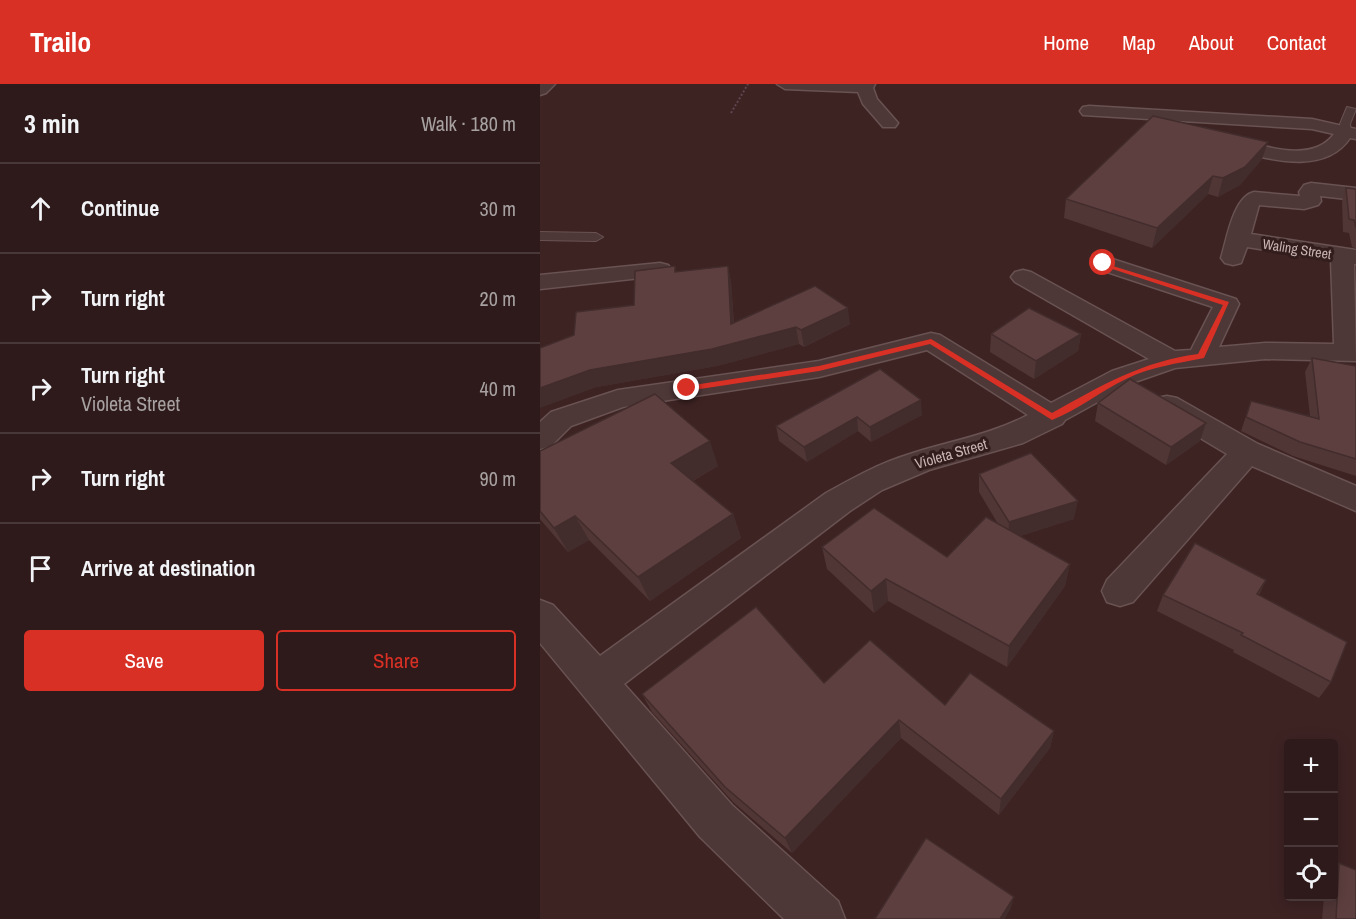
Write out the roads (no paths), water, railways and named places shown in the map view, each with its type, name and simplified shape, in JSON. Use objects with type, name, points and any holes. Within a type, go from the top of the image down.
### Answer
[{"type":"street","points":[[540,90],[547,84]]},
{"type":"street","points":[[785,84],[866,86],[869,100],[889,123]]},
{"type":"street","points":[[1089,111],[1312,124],[1351,133]]},
{"type":"street","points":[[1239,146],[1300,156],[1319,153],[1333,147],[1351,133]]},
{"type":"street","name":"Waling Street","points":[[1349,256],[1235,249],[1249,203],[1254,198],[1309,202],[1311,201],[1309,192],[1311,189],[1356,194]]},
{"type":"street","points":[[1349,256],[1352,353]]},
{"type":"street","points":[[1023,276],[1186,358],[1227,304],[1103,263]]},
{"type":"street","points":[[540,282],[660,270]]},
{"type":"street","points":[[540,439],[561,419],[618,399],[819,369],[931,341],[1052,417]]},
{"type":"street","name":"Violeta Street","points":[[596,682],[838,502],[871,482],[918,462],[1012,436],[1052,417],[1122,378],[1186,358],[1265,351],[1352,353]]},
{"type":"street","points":[[1122,378],[1247,452],[1356,499]]},
{"type":"street","points":[[1120,591],[1247,452]]},
{"type":"street","points":[[540,616],[716,821],[820,919]]},
{"type":"lane","points":[[1351,109],[1345,124],[1351,133]]},
{"type":"lane","points":[[540,236],[596,237]]}]
